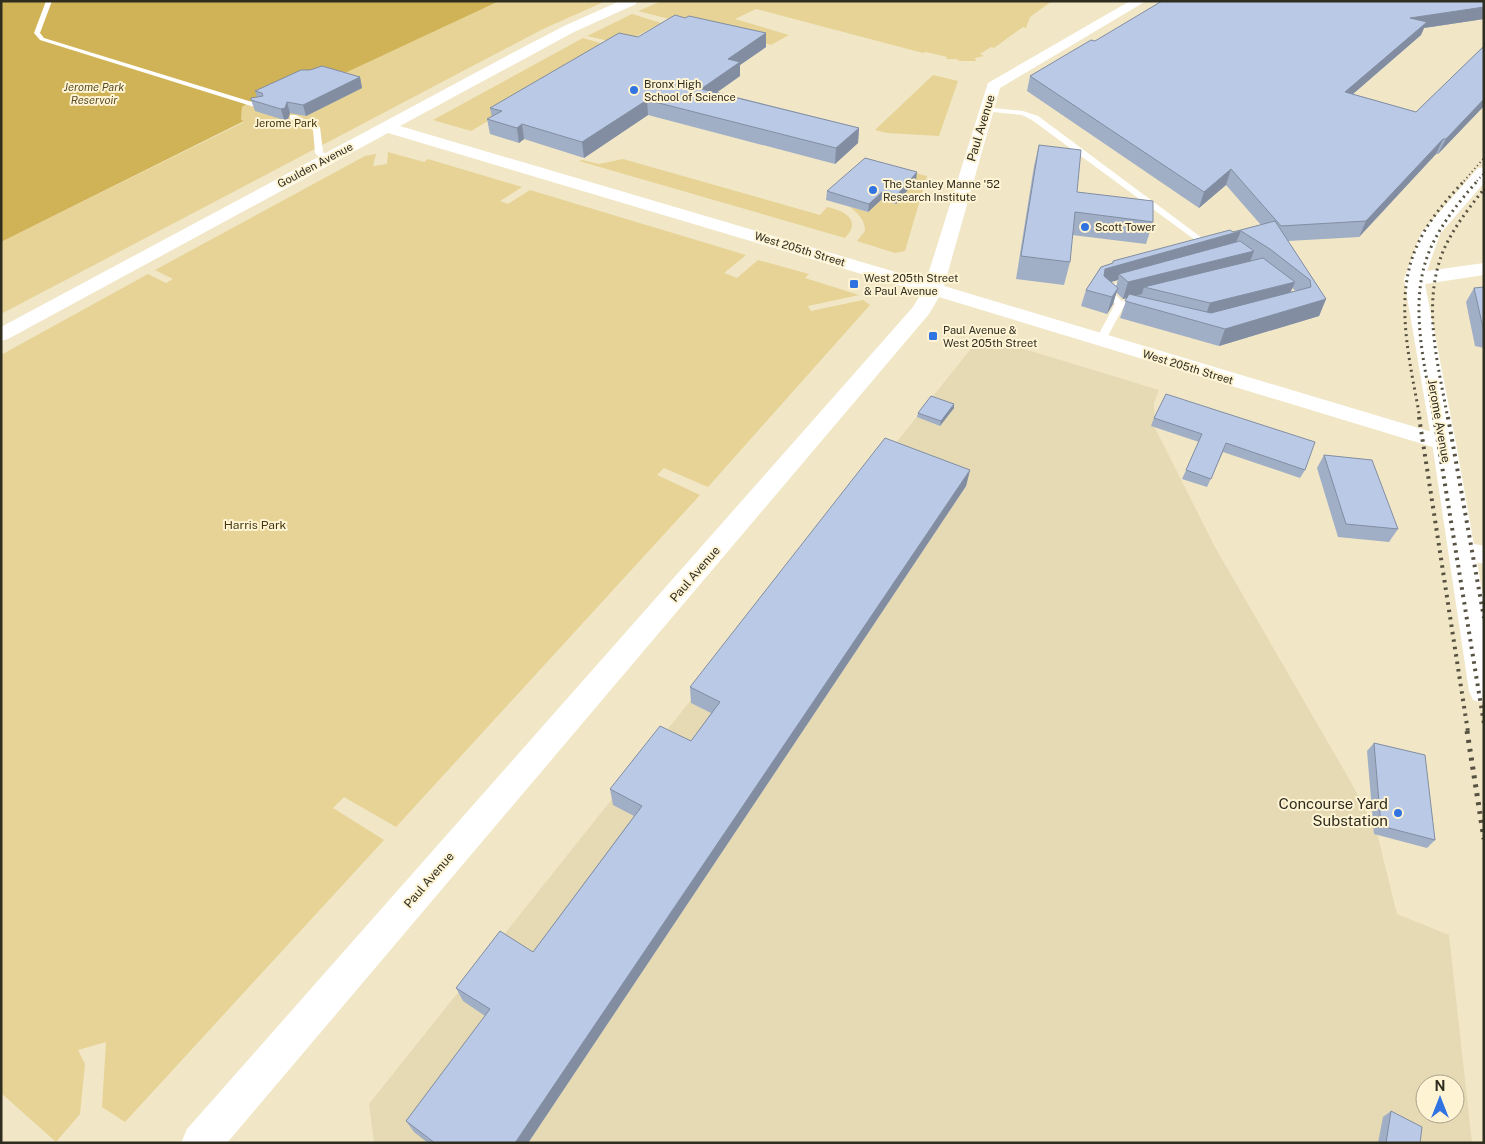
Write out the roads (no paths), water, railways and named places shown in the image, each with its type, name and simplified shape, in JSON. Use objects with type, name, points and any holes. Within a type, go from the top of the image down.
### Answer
[{"type":"main road","name":"Jerome Avenue","points":[[1484,172],[1430,233],[1414,279],[1444,443],[1472,553],[1484,691]]},
{"type":"main road","points":[[1414,279],[1484,269]]},
{"type":"street","name":"Goulden Avenue","points":[[1,335],[546,40],[631,1]]},
{"type":"street","name":"Paul Avenue","points":[[201,1143],[922,310],[933,290],[993,86],[1140,1]]},
{"type":"street","name":"West 205th Street","points":[[386,127],[647,203],[1100,341],[1444,443]]},
{"type":"lane","points":[[49,1],[37,33],[42,38],[261,106]]},
{"type":"lane","points":[[986,109],[1024,113],[1035,118],[1198,238]]},
{"type":"lane","points":[[293,117],[318,129],[319,153],[326,159]]},
{"type":"lane","points":[[1141,278],[1104,289],[1120,304],[1148,311]]},
{"type":"lane","points":[[1100,341],[1120,304],[1148,297]]},
{"type":"water","name":"Jerome Park Reservoir","points":[[1,1],[499,1],[347,72],[331,71],[266,91],[242,107],[241,120],[244,121],[1,242]]},
{"type":"railway","points":[[1464,181],[1484,158]]},
{"type":"railway","points":[[1477,181],[1484,173]]},
{"type":"railway","points":[[1420,419],[1406,333],[1406,289],[1409,268],[1416,248],[1431,220],[1465,180]]},
{"type":"railway","points":[[1434,419],[1420,335],[1419,314],[1423,272],[1429,252],[1444,223],[1478,180]]},
{"type":"railway","points":[[1448,419],[1434,334],[1433,312],[1437,270],[1452,233],[1484,189]]},
{"type":"railway","points":[[1419,417],[1468,732]]},
{"type":"railway","points":[[1434,417],[1484,724]]},
{"type":"railway","points":[[1448,417],[1484,618]]},
{"type":"railway","points":[[1467,731],[1484,839]]},
{"type":"place","name":"Bronx High School of Science","points":[[634,90]]},
{"type":"place","name":"The Stanley Manne '52 Research Institute","points":[[873,190]]},
{"type":"place","name":"Scott Tower","points":[[1085,227]]},
{"type":"place","name":"West 205th Street & Paul Avenue","points":[[854,284]]},
{"type":"place","name":"Paul Avenue & West 205th Street","points":[[933,336]]},
{"type":"place","name":"Concourse Yard Substation","points":[[1398,813]]},
{"type":"park label","name":"Jerome Park","points":[[286,123]]},
{"type":"park label","name":"Harris Park","points":[[255,525]]}]
